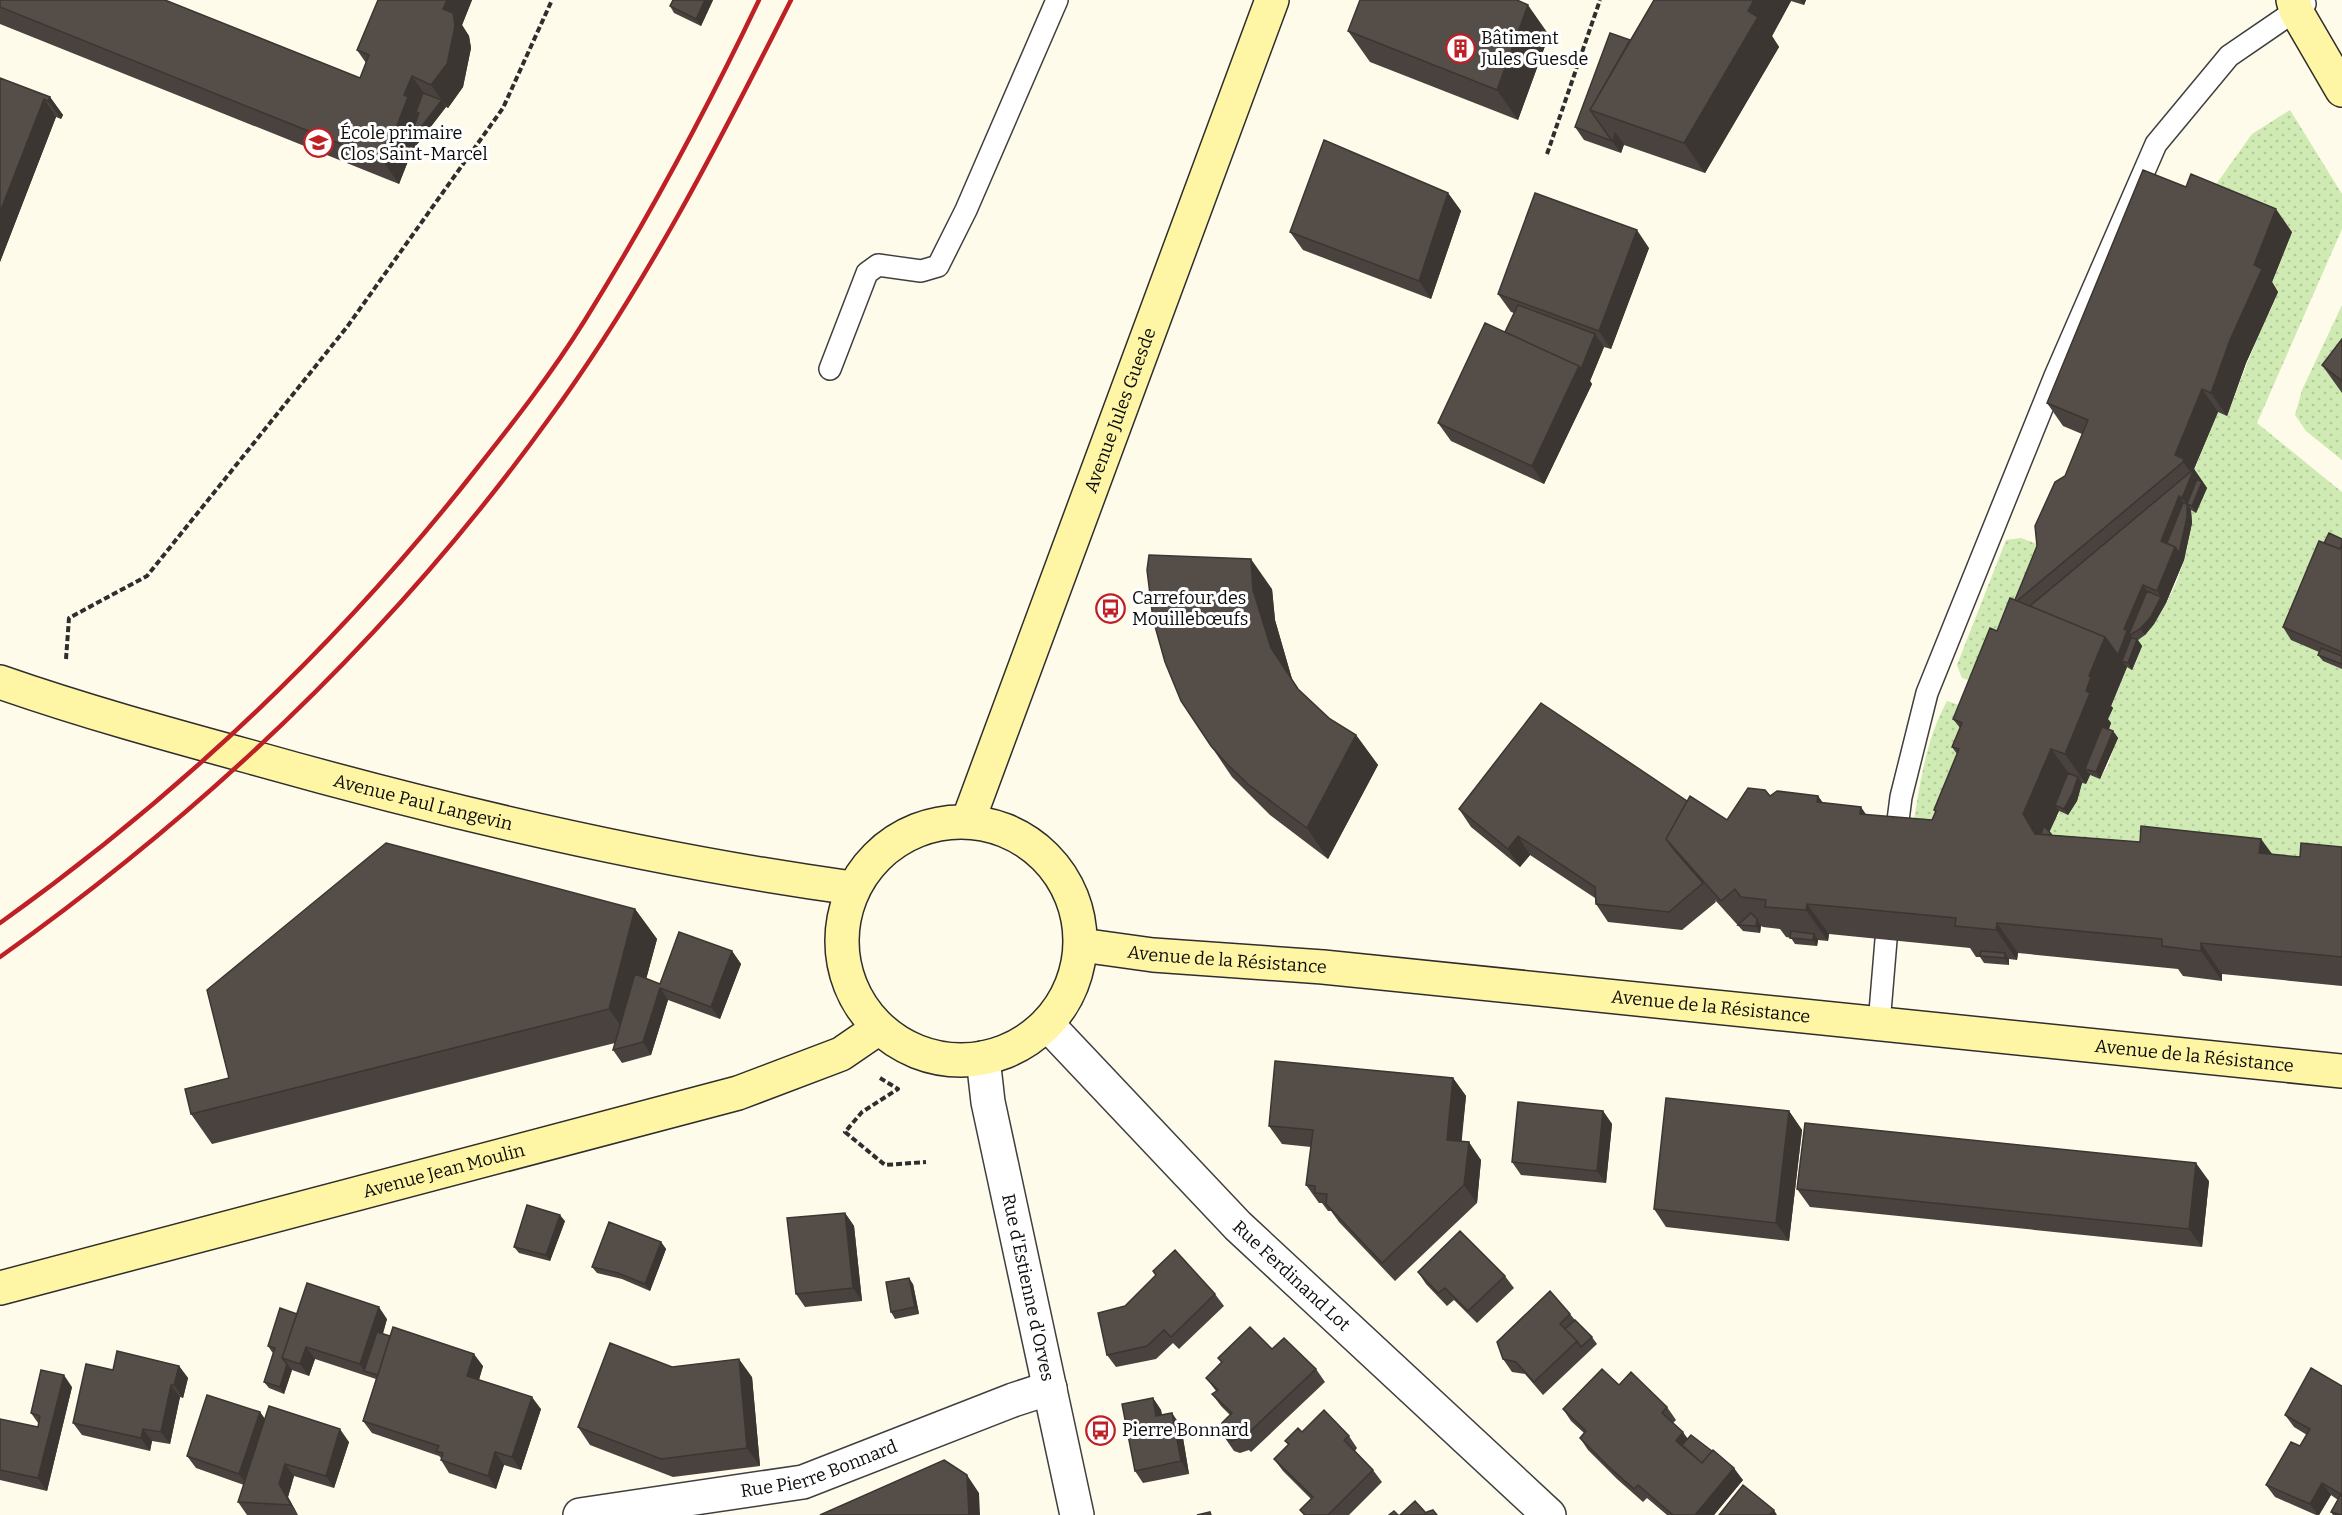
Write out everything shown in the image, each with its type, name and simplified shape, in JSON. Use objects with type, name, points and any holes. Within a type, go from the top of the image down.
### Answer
[{"type":"main road","name":"Avenue Jules Guesde","points":[[968,821],[1272,0]]},
{"type":"main road","points":[[2300,4],[2342,90]]},
{"type":"main road","name":"Avenue Paul Langevin","points":[[0,682],[63,704],[409,802],[591,841],[852,888]]},
{"type":"main road","points":[[968,821],[1004,829],[1036,847],[1061,875],[1076,908],[1081,945],[1065,1000],[1047,1024],[1029,1039],[1007,1051],[983,1058],[946,1060],[910,1049],[879,1028],[856,998],[842,963],[842,925],[852,888],[873,859],[900,837],[932,824],[968,821]]},
{"type":"main road","name":"Avenue de la Résistance","points":[[1081,945],[1154,955],[1323,967],[2342,1071]]},
{"type":"main road","name":"Avenue Jean Moulin","points":[[0,1288],[738,1093],[841,1054],[879,1028]]},
{"type":"street","name":"Rue Ferdinand Lot","points":[[1047,1024],[1238,1226],[1549,1515]]},
{"type":"street","name":"Rue d'Estienne d'Orves","points":[[983,1058],[988,1102],[1077,1515]]},
{"type":"street","name":"Rue Pierre Bonnard","points":[[580,1515],[803,1482],[983,1411],[1050,1388]]},
{"type":"lane","points":[[830,369],[867,273],[878,265],[921,271],[938,266],[966,210],[1058,0]]},
{"type":"lane","points":[[1895,846],[1901,797],[1927,693],[2055,376],[2156,144],[2229,56],[2300,4]]},
{"type":"lane","points":[[1879,1024],[1886,940]]},
{"type":"path","points":[[63,704],[69,618],[147,576],[347,327],[503,108],[552,0]]},
{"type":"path","points":[[1547,154],[1600,0]]},
{"type":"path","points":[[841,1054],[898,1089],[862,1112],[845,1132],[885,1165],[926,1162]]},
{"type":"green space","points":[[2290,110],[2342,194],[2342,229],[2257,423],[2342,492],[2342,871],[2068,866],[2049,832],[2055,815],[2058,816],[2059,812],[2068,815],[2077,801],[2082,783],[2086,784],[2090,775],[2100,779],[2109,763],[2115,742],[2107,733],[2111,707],[2127,667],[2133,669],[2135,643],[2147,632],[2168,601],[2183,564],[2191,527],[2191,510],[2197,512],[2191,478],[2218,412],[2227,415],[2267,313],[2278,292],[2207,197],[2252,134]]},
{"type":"green space","points":[[2342,305],[2342,460],[2306,431],[2295,415],[2302,390]]},
{"type":"green space","points":[[2021,538],[2051,549],[1983,685],[1962,678],[1957,665],[2006,540]]},
{"type":"green space","points":[[1947,701],[1972,709],[1955,841],[1911,838],[1928,750]]},
{"type":"building","points":[[0,0],[165,0],[360,78],[369,55],[357,50],[378,0],[447,0],[443,9],[453,13],[455,26],[447,64],[431,85],[412,76],[404,95],[408,97],[383,161],[0,7]]},
{"type":"building","points":[[673,0],[705,0],[696,19],[670,6]]},
{"type":"building","name":"Bâtiment Jules Guesde","points":[[1360,0],[1517,0],[1528,5],[1497,90],[1348,31]]},
{"type":"building","points":[[1654,0],[1754,0],[1748,11],[1758,17],[1684,143],[1590,110]]},
{"type":"building","points":[[1610,33],[1630,40],[1590,110],[1612,141],[1575,127]]},
{"type":"building","points":[[0,78],[50,97],[48,101],[44,99],[0,212]]},
{"type":"building","points":[[423,93],[442,100],[407,145],[419,113],[416,112]]},
{"type":"building","points":[[1324,140],[1448,193],[1419,281],[1290,232]]},
{"type":"building","points":[[2143,170],[2186,187],[2191,174],[2276,209],[2254,265],[2262,269],[2230,340],[2211,393],[2202,389],[2175,455],[2184,459],[2183,462],[2017,601],[2015,600],[2037,546],[2035,526],[2055,482],[2065,476],[2088,420],[2047,403]]},
{"type":"building","points":[[1535,193],[1637,230],[1599,331],[1498,294]]},
{"type":"building","points":[[1518,305],[1595,334],[1581,369],[1579,366],[1505,332]]},
{"type":"building","points":[[1485,323],[1579,366],[1532,466],[1438,423]]},
{"type":"building","points":[[2342,339],[2342,381],[2322,365]]},
{"type":"building","points":[[2194,469],[2182,498],[2179,496],[2161,541],[2175,547],[2157,591],[2143,585],[2124,629],[2127,631],[2118,655],[2105,637],[2030,606]]},
{"type":"building","points":[[2197,479],[2202,482],[2192,506],[2187,504]]},
{"type":"building","points":[[2183,503],[2187,504],[2187,517],[2179,553],[2175,547],[2167,543]]},
{"type":"building","points":[[2329,533],[2342,539],[2340,549],[2324,543]]},
{"type":"building","points":[[2319,541],[2340,549],[2342,544],[2342,652],[2283,627]]},
{"type":"building","points":[[1149,555],[1251,559],[1253,590],[1271,648],[1298,689],[1330,719],[1356,735],[1307,828],[1249,785],[1227,764],[1211,746],[1181,701],[1165,662],[1153,619],[1147,570]]},
{"type":"building","points":[[2147,591],[2161,597],[2150,618],[2140,629],[2130,635],[2129,634]]},
{"type":"building","points":[[2010,598],[2105,637],[2089,676],[2091,677],[2086,691],[2090,693],[2065,754],[2051,749],[2023,814],[2035,834],[2140,842],[2141,826],[2261,839],[2259,853],[2300,857],[2301,843],[2342,847],[2342,957],[2201,943],[2201,951],[2162,946],[2162,939],[1997,923],[1996,930],[1955,926],[1956,918],[1807,904],[1806,910],[1765,907],[1766,900],[1741,897],[1735,889],[1721,901],[1666,839],[1690,796],[1727,820],[1748,788],[1765,790],[1770,796],[1777,791],[1818,796],[1817,802],[1861,807],[1860,814],[1932,820],[1959,749],[1952,747],[1962,723],[1953,719],[1990,628],[1997,631]]},
{"type":"building","points":[[2131,638],[2137,639],[2128,663],[2122,661]]},
{"type":"building","points":[[2321,648],[2342,656],[2342,664],[2318,655]]},
{"type":"building","points":[[1541,703],[1687,801],[1666,839],[1703,883],[1669,912],[1596,904],[1595,887],[1518,836],[1508,849],[1459,809]]},
{"type":"building","points":[[2102,727],[2113,731],[2096,772],[2085,769]]},
{"type":"building","points":[[2068,773],[2078,777],[2064,809],[2055,805]]},
{"type":"building","points":[[2044,826],[2052,835],[2041,834]]},
{"type":"building","points":[[386,843],[635,909],[609,1009],[191,1114],[185,1089],[229,1078],[207,990]]},
{"type":"building","points":[[1751,913],[1757,919],[1756,926],[1738,925]]},
{"type":"building","points":[[1791,931],[1814,934],[1813,940],[1790,938]]},
{"type":"building","points":[[679,932],[732,951],[711,1007],[660,988],[643,1042],[613,1050],[635,974],[660,984]]},
{"type":"building","points":[[1981,951],[2005,953],[2005,958],[1980,956]]},
{"type":"building","points":[[1275,1061],[1453,1078],[1447,1140],[1469,1142],[1464,1185],[1382,1263],[1326,1204],[1327,1194],[1315,1193],[1315,1186],[1306,1185],[1313,1130],[1269,1126]]},
{"type":"building","points":[[1666,1098],[1789,1111],[1776,1223],[1654,1209]]},
{"type":"building","points":[[1518,1102],[1603,1111],[1597,1171],[1512,1162]]},
{"type":"building","points":[[1805,1123],[2196,1163],[2189,1229],[1797,1189]]},
{"type":"building","points":[[527,1205],[560,1215],[546,1255],[514,1247]]},
{"type":"building","points":[[845,1213],[853,1288],[796,1294],[787,1218]]},
{"type":"building","points":[[609,1222],[661,1242],[645,1284],[618,1273],[592,1267]]},
{"type":"building","points":[[1460,1231],[1505,1276],[1468,1311],[1445,1288],[1438,1293],[1418,1272]]},
{"type":"building","points":[[1175,1250],[1215,1294],[1171,1337],[1164,1330],[1147,1346],[1107,1355],[1098,1313],[1125,1306],[1156,1275],[1153,1271]]},
{"type":"building","points":[[909,1278],[915,1307],[891,1312],[886,1282]]},
{"type":"building","points":[[307,1283],[379,1307],[360,1364],[306,1347],[300,1364],[282,1358]]},
{"type":"building","points":[[1550,1291],[1570,1314],[1560,1324],[1577,1341],[1534,1382],[1516,1362],[1503,1359],[1497,1342]]},
{"type":"building","points":[[280,1308],[297,1314],[282,1358],[287,1364],[280,1387],[264,1382],[275,1348],[268,1346]]},
{"type":"building","points":[[1575,1320],[1592,1337],[1581,1347],[1565,1329]]},
{"type":"building","points":[[393,1327],[474,1354],[467,1376],[532,1397],[512,1457],[495,1452],[488,1476],[441,1460],[443,1453],[436,1451],[439,1446],[363,1421]]},
{"type":"building","points":[[1250,1327],[1272,1349],[1284,1338],[1316,1369],[1242,1439],[1241,1437],[1232,1441],[1225,1438],[1220,1429],[1222,1423],[1232,1413],[1212,1394],[1218,1390],[1206,1378],[1222,1362],[1218,1358]]},
{"type":"building","points":[[377,1332],[390,1336],[378,1375],[364,1371]]},
{"type":"building","points":[[610,1343],[672,1367],[739,1359],[747,1448],[661,1459],[578,1427]]},
{"type":"building","points":[[117,1351],[179,1366],[174,1385],[171,1385],[161,1432],[143,1429],[141,1438],[73,1423],[86,1364],[113,1370]]},
{"type":"building","points":[[2311,1368],[2342,1386],[2342,1515],[2331,1512],[2341,1494],[2322,1483],[2310,1504],[2266,1485],[2291,1442],[2300,1446],[2310,1429],[2285,1415]]},
{"type":"building","points":[[1602,1369],[1619,1385],[1631,1372],[1667,1407],[1662,1413],[1683,1432],[1676,1441],[1702,1463],[1713,1450],[1734,1468],[1695,1515],[1673,1515],[1638,1485],[1634,1489],[1580,1438],[1586,1431],[1563,1409]]},
{"type":"building","points":[[41,1370],[64,1375],[38,1478],[0,1470],[0,1419],[38,1427],[40,1416],[31,1413]]},
{"type":"building","points":[[207,1395],[260,1412],[239,1474],[187,1456]]},
{"type":"building","points":[[1153,1398],[1156,1416],[1172,1413],[1181,1461],[1135,1471],[1122,1404]]},
{"type":"building","points":[[269,1406],[340,1429],[326,1476],[285,1464],[279,1484],[291,1505],[238,1502]]},
{"type":"building","points":[[1324,1410],[1349,1436],[1344,1440],[1373,1470],[1328,1515],[1305,1515],[1300,1510],[1313,1497],[1274,1459],[1289,1444],[1285,1441],[1298,1428],[1302,1432]]},
{"type":"building","points":[[1691,1435],[1712,1451],[1702,1463],[1682,1445]]},
{"type":"building","points":[[944,1460],[967,1475],[969,1515],[820,1515]]},
{"type":"building","points":[[1743,1485],[1774,1510],[1769,1515],[1719,1515]]},
{"type":"building","points":[[1415,1501],[1426,1513],[1424,1515],[1400,1515]]},
{"type":"building","points":[[1433,1510],[1437,1515],[1424,1515],[1427,1512]]},
{"type":"railway","points":[[0,923],[66,874],[193,770],[311,657],[422,536],[518,416],[585,320],[676,162],[759,0]]},
{"type":"railway","points":[[0,957],[153,840],[296,711],[428,571],[490,497],[583,370],[648,268],[736,108],[791,0]]},
{"type":"place","name":"Bâtiment Jules Guesde","points":[[1460,48]]},
{"type":"place","name":"École primaire Clos Saint-Marcel","points":[[319,143]]},
{"type":"place","name":"Carrefour des Mouillebœufs","points":[[1111,608]]},
{"type":"place","name":"Pierre Bonnard","points":[[1101,1430]]}]
